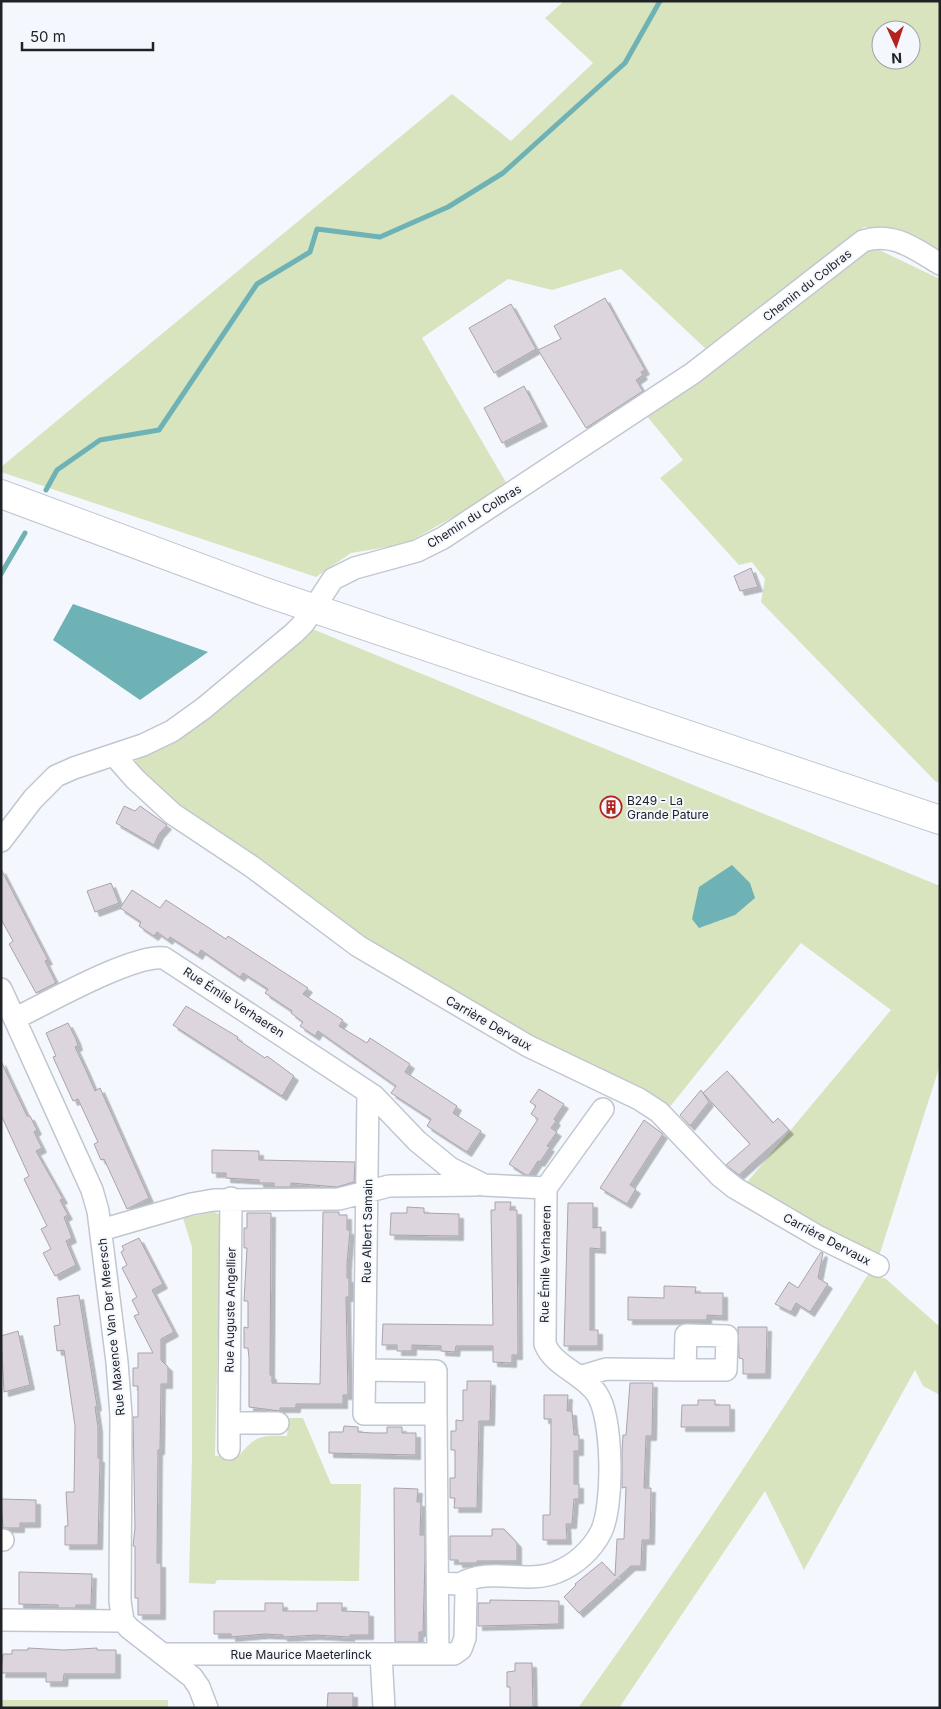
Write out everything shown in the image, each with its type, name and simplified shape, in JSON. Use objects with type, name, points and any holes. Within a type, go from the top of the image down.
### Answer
[{"type":"main road","points":[[1,494],[312,609],[940,820]]},
{"type":"main road","points":[[1,511],[265,592]]},
{"type":"street","name":"Chemin du Colbras","points":[[1,841],[33,799],[56,776],[160,737],[204,708],[294,633],[333,579],[355,568],[417,551],[443,538],[667,391],[863,241],[880,237],[897,240],[940,264]]},
{"type":"street","name":"Carrière Dervaux","points":[[114,755],[126,770],[173,814],[251,866],[358,946],[528,1046],[639,1098],[658,1112],[728,1184],[819,1237],[878,1266]]},
{"type":"street","name":"Rue Émile Verhaeren","points":[[16,1018],[109,972],[148,958],[164,958],[368,1092],[428,1152],[456,1172],[484,1184],[546,1188],[545,1344],[549,1353],[594,1389],[599,1398],[608,1428],[608,1503],[601,1532],[580,1558],[569,1567],[539,1577],[481,1577],[468,1579],[460,1584]]},
{"type":"street","name":"Rue Maxence Van Der Meersch","points":[[1,989],[16,1018],[92,1190],[101,1230],[117,1362],[121,1415],[120,1601],[123,1621]]},
{"type":"street","name":"Rue Albert Samain","points":[[368,1092],[364,1414],[436,1414]]},
{"type":"street","points":[[546,1188],[603,1109]]},
{"type":"street","points":[[101,1230],[191,1204],[231,1198],[339,1199],[389,1186],[484,1184]]},
{"type":"street","name":"Rue Auguste Angellier","points":[[229,1449],[231,1198]]},
{"type":"street","points":[[579,1377],[606,1369],[685,1370]]},
{"type":"street","points":[[365,1370],[436,1371],[438,1654],[454,1654],[461,1648],[464,1638],[466,1592],[460,1584],[438,1583]]},
{"type":"street","points":[[229,1423],[278,1423]]},
{"type":"street","points":[[1,1620],[123,1621],[129,1628],[164,1654],[199,1686],[207,1708]]},
{"type":"street","name":"Rue Maurice Maeterlinck","points":[[164,1654],[438,1654]]},
{"type":"street","points":[[381,1655],[384,1708]]},
{"type":"green space","points":[[564,1],[940,1],[940,255],[892,231],[864,227],[707,350],[621,269],[552,290],[508,279],[422,338],[508,486],[405,544],[351,553],[316,577],[1,472],[1,467],[452,94],[511,141],[593,63],[545,18]]},
{"type":"green space","points":[[877,249],[940,279],[940,783],[935,781],[761,602],[765,579],[752,562],[739,565],[660,478],[683,460],[646,415],[852,258]]},
{"type":"green space","points":[[310,628],[940,886],[940,1065],[879,1256],[743,1187],[891,1010],[801,943],[669,1108],[556,1052],[334,921],[192,819],[131,763],[177,740]]},
{"type":"green space","points":[[214,1212],[221,1215],[215,1456],[239,1456],[255,1440],[265,1436],[287,1436],[289,1418],[303,1418],[331,1484],[361,1484],[359,1581],[217,1580],[215,1584],[189,1583],[192,1457],[192,1247],[183,1218]]},
{"type":"green space","points":[[869,1273],[886,1279],[940,1327],[940,1395],[923,1386],[915,1370],[804,1570],[765,1491],[619,1708],[578,1708],[654,1601],[727,1493]]},
{"type":"green space","points":[[1,1700],[168,1700],[168,1708],[1,1708]]},
{"type":"water","points":[[73,604],[208,652],[140,700],[53,640]]},
{"type":"water","points":[[732,865],[750,883],[755,898],[735,915],[699,928],[692,919],[699,887]]},
{"type":"building","points":[[605,298],[645,370],[641,372],[643,375],[636,380],[643,391],[586,428],[538,350],[561,339],[554,326]]},
{"type":"building","points":[[511,304],[536,349],[494,373],[469,328]]},
{"type":"building","points":[[524,386],[543,422],[502,443],[484,408]]},
{"type":"building","points":[[751,568],[758,587],[740,591],[734,576]]},
{"type":"building","points":[[124,806],[135,811],[140,806],[167,825],[159,834],[154,845],[116,823]]},
{"type":"building","points":[[1,869],[48,960],[45,961],[56,983],[36,993],[9,944],[13,941],[1,919]]},
{"type":"building","points":[[111,883],[119,903],[95,912],[87,891]]},
{"type":"building","points":[[132,890],[160,908],[166,900],[226,939],[228,936],[308,988],[303,994],[343,1020],[339,1026],[367,1043],[370,1038],[410,1064],[405,1072],[457,1106],[453,1113],[481,1131],[467,1152],[427,1126],[431,1119],[391,1093],[396,1086],[318,1031],[315,1036],[300,1026],[303,1022],[291,1013],[292,1011],[265,993],[268,989],[243,973],[240,977],[201,950],[198,955],[170,937],[168,940],[157,932],[154,936],[139,926],[141,922],[120,908]]},
{"type":"building","points":[[186,1006],[238,1037],[237,1039],[265,1058],[267,1056],[294,1076],[282,1096],[173,1025]]},
{"type":"building","points":[[68,1023],[76,1039],[78,1046],[75,1047],[95,1091],[100,1088],[149,1198],[127,1209],[104,1159],[101,1160],[94,1144],[98,1142],[78,1099],[73,1101],[53,1057],[56,1056],[46,1033]]},
{"type":"building","points":[[1,1061],[27,1116],[30,1116],[37,1130],[34,1132],[42,1148],[36,1151],[63,1199],[60,1200],[68,1215],[64,1217],[72,1238],[66,1241],[76,1265],[55,1276],[43,1253],[51,1249],[41,1229],[47,1226],[24,1179],[29,1176],[1,1115]]},
{"type":"building","points":[[727,1071],[773,1123],[778,1118],[789,1130],[739,1175],[726,1165],[750,1144],[703,1093]]},
{"type":"building","points":[[539,1089],[564,1104],[554,1119],[556,1121],[551,1128],[557,1132],[547,1146],[550,1147],[529,1175],[526,1175],[509,1164],[538,1119],[531,1114],[536,1106],[530,1102]]},
{"type":"building","points":[[701,1090],[709,1102],[690,1126],[680,1115]]},
{"type":"building","points":[[644,1120],[663,1134],[630,1185],[636,1189],[627,1204],[600,1188]]},
{"type":"building","points":[[212,1150],[259,1151],[259,1160],[355,1162],[354,1182],[337,1187],[291,1183],[291,1187],[274,1187],[274,1183],[259,1183],[259,1180],[226,1178],[226,1173],[212,1173]]},
{"type":"building","points":[[495,1202],[511,1202],[510,1210],[517,1210],[518,1355],[512,1355],[512,1363],[493,1362],[493,1346],[456,1346],[455,1352],[441,1351],[441,1346],[412,1345],[412,1351],[397,1351],[397,1345],[382,1345],[383,1324],[493,1325],[491,1210],[495,1210]]},
{"type":"building","points":[[568,1203],[593,1203],[593,1228],[601,1227],[601,1249],[590,1248],[590,1330],[598,1330],[598,1346],[564,1346]]},
{"type":"building","points":[[407,1207],[424,1208],[424,1213],[459,1214],[459,1236],[390,1235],[391,1213],[407,1213]]},
{"type":"building","points":[[323,1212],[339,1212],[339,1215],[347,1215],[347,1230],[350,1230],[347,1264],[349,1297],[346,1297],[348,1395],[343,1395],[343,1404],[296,1404],[296,1408],[280,1408],[280,1411],[249,1407],[249,1358],[248,1348],[244,1348],[244,1327],[248,1328],[248,1301],[244,1301],[247,1248],[244,1248],[244,1228],[247,1228],[247,1213],[271,1213],[270,1375],[272,1375],[272,1383],[320,1384]]},
{"type":"building","points":[[139,1238],[163,1284],[152,1290],[174,1332],[161,1339],[161,1360],[168,1367],[168,1384],[161,1384],[160,1450],[158,1450],[157,1563],[161,1563],[161,1615],[138,1615],[138,1598],[135,1598],[133,1417],[138,1417],[138,1386],[133,1386],[133,1368],[138,1368],[138,1353],[153,1353],[134,1316],[139,1314],[132,1300],[137,1297],[122,1268],[127,1265],[121,1252],[124,1250],[122,1246]]},
{"type":"building","points":[[821,1252],[823,1253],[818,1278],[828,1284],[810,1312],[796,1303],[791,1312],[775,1304],[789,1282],[798,1288]]},
{"type":"building","points":[[664,1286],[696,1287],[695,1293],[723,1293],[723,1316],[707,1315],[707,1320],[628,1320],[628,1297],[664,1298]]},
{"type":"building","points":[[79,1295],[97,1406],[95,1407],[98,1427],[98,1458],[100,1458],[98,1545],[65,1545],[65,1526],[68,1526],[66,1492],[74,1492],[75,1426],[64,1350],[57,1351],[54,1326],[60,1325],[57,1298]]},
{"type":"building","points":[[738,1327],[767,1327],[766,1374],[743,1374],[743,1359],[739,1358]]},
{"type":"building","points":[[18,1331],[30,1385],[4,1392],[1,1336]]},
{"type":"building","points":[[467,1381],[491,1381],[490,1421],[479,1421],[477,1508],[454,1508],[455,1498],[450,1498],[450,1478],[455,1478],[455,1450],[451,1450],[451,1431],[456,1431],[456,1420],[463,1421],[463,1390],[467,1390]]},
{"type":"building","points":[[630,1383],[653,1383],[652,1436],[646,1436],[644,1488],[651,1488],[650,1540],[642,1540],[641,1566],[631,1566],[579,1613],[564,1597],[575,1584],[602,1562],[615,1576],[617,1539],[624,1539],[626,1487],[622,1488],[622,1452],[623,1435],[626,1435]]},
{"type":"building","points":[[544,1395],[568,1395],[567,1411],[572,1411],[574,1435],[579,1435],[579,1451],[574,1451],[574,1484],[579,1484],[579,1499],[574,1499],[572,1524],[566,1524],[567,1540],[543,1540],[543,1515],[550,1515],[551,1443],[551,1419],[544,1419]]},
{"type":"building","points":[[698,1400],[715,1400],[715,1405],[730,1405],[730,1427],[681,1427],[682,1405],[698,1405]]},
{"type":"building","points":[[344,1426],[358,1427],[358,1432],[373,1433],[387,1433],[387,1427],[402,1427],[402,1433],[416,1433],[416,1455],[329,1453],[329,1432],[343,1432]]},
{"type":"building","points":[[394,1488],[418,1489],[417,1502],[421,1502],[420,1535],[425,1535],[425,1559],[423,1632],[419,1632],[419,1642],[395,1642]]},
{"type":"building","points":[[1,1499],[36,1500],[36,1523],[20,1523],[20,1528],[3,1528]]},
{"type":"building","points":[[492,1529],[504,1529],[517,1543],[517,1561],[458,1563],[458,1560],[450,1560],[450,1536],[492,1536]]},
{"type":"building","points":[[19,1572],[92,1574],[91,1605],[76,1605],[76,1608],[58,1608],[58,1605],[19,1604]]},
{"type":"building","points":[[490,1600],[559,1601],[559,1624],[478,1626],[478,1603],[490,1603]]},
{"type":"building","points":[[265,1603],[283,1603],[283,1611],[317,1611],[317,1603],[342,1603],[342,1611],[369,1612],[369,1635],[350,1635],[350,1637],[316,1635],[283,1637],[283,1635],[265,1634],[231,1637],[231,1634],[214,1634],[214,1611],[265,1611]]},
{"type":"building","points":[[28,1648],[64,1650],[97,1648],[97,1650],[116,1650],[116,1674],[64,1674],[63,1682],[46,1682],[46,1673],[1,1673],[3,1654],[12,1654],[12,1650],[28,1650]]},
{"type":"building","points":[[515,1663],[532,1663],[533,1708],[510,1708],[510,1687],[507,1687],[507,1672],[515,1671]]},
{"type":"building","points":[[328,1693],[353,1693],[353,1708],[327,1708]]},
{"type":"waterway","points":[[46,490],[57,470],[100,440],[159,430],[257,284],[310,252],[317,229],[380,237],[448,207],[503,173],[625,63],[660,1]]},
{"type":"waterway","points":[[1,574],[25,533]]},
{"type":"place","name":"B249 - La Grande Pature","points":[[611,807]]}]
